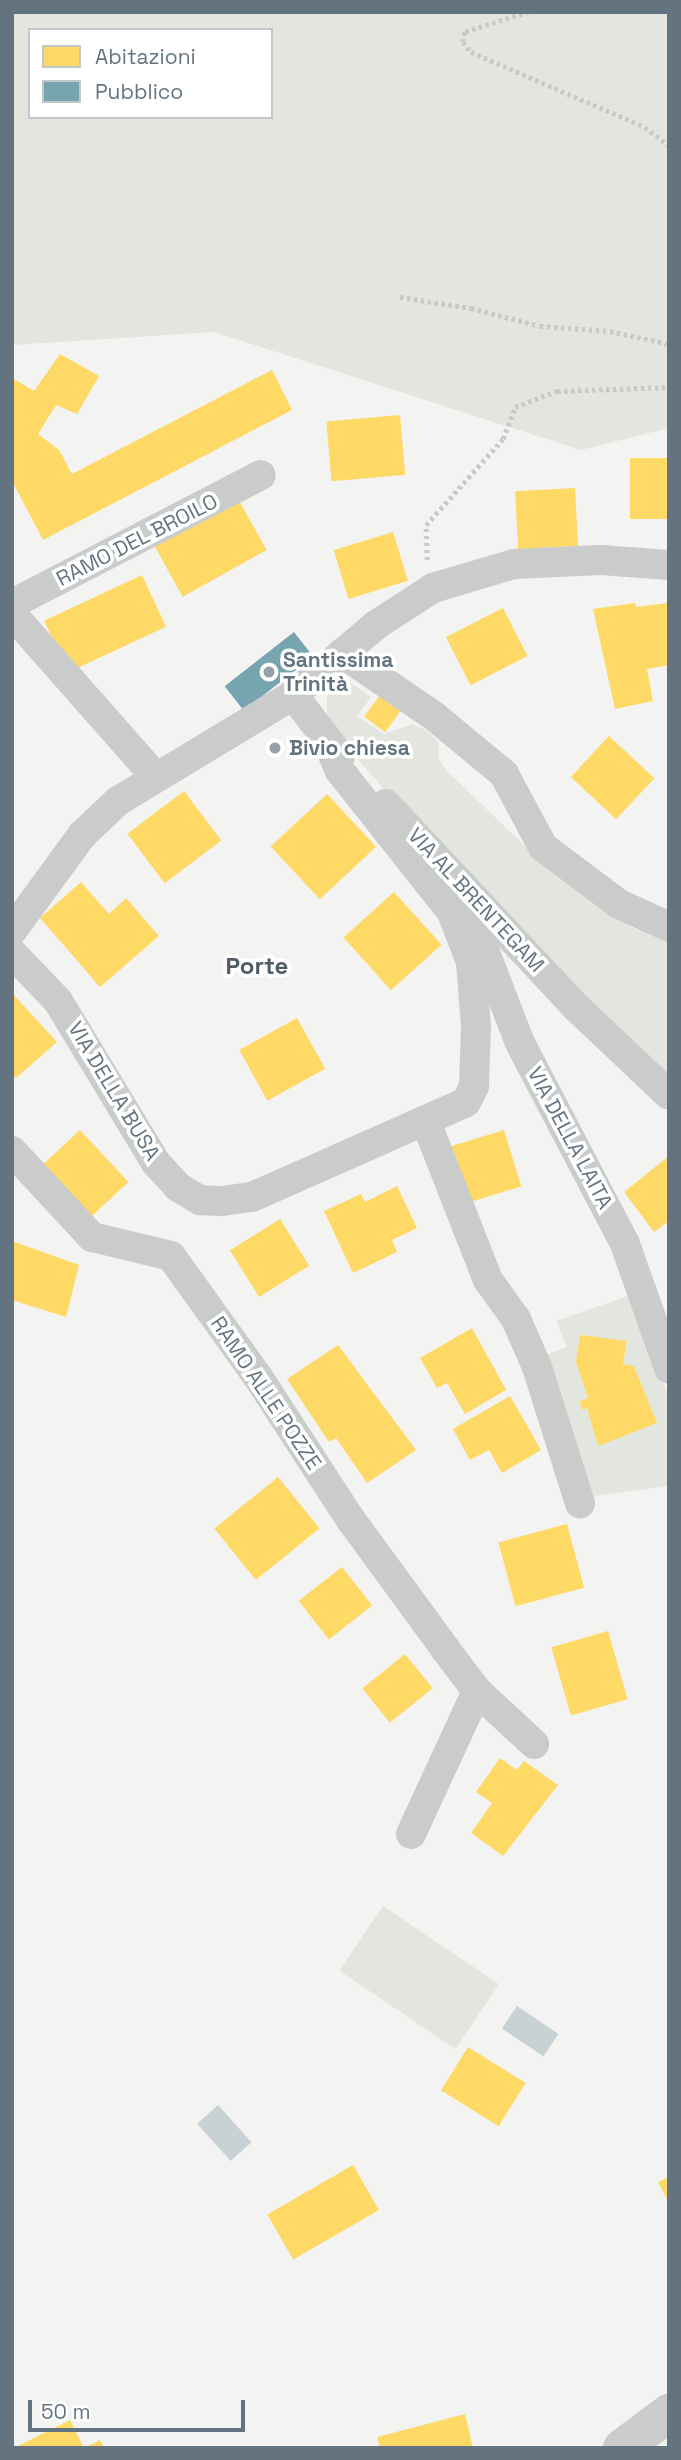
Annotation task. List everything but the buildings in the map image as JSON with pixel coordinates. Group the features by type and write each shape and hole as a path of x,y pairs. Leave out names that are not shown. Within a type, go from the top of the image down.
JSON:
{"street":[{"name":"RAMO DEL BROILO","path":"12,604 261,475"},
{"path":"12,931 82,835 155,776 292,695 342,653 433,588 514,564 601,560 669,565"},
{"path":"12,614 155,776"},
{"path":"342,653 434,716 504,774 543,847 619,904 669,927"},
{"name":"VIA AL BRENTEGAM","path":"292,695 328,743 575,1006 669,1095"},
{"path":"328,743 340,771 454,918"},
{"name":"VIA DELLA BUSA","path":"12,953 58,1000 156,1163 178,1187 200,1200 252,1197 466,1102 474,1086 471,962 454,918"},
{"name":"VIA DELLA LAITA","path":"454,918 486,955 520,1043 625,1244 669,1368"},
{"path":"426,1122 488,1280 516,1319 537,1367 580,1503"},
{"name":"RAMO ALLE POZZE","path":"12,1151 92,1237 171,1256 258,1377 351,1520 477,1691 534,1744"},
{"path":"411,1834 477,1691"},
{"path":"622,2448 669,2413"}],"path":[{"path":"529,12 466,32 463,42 471,52 645,127 669,146"},
{"path":"400,297 471,307 540,326 610,331 669,344"},
{"path":"433,588 424,543 426,525 503,439 515,408 557,391 669,387"}],"shaded area":[{"path":"12,12 669,12 669,428 581,450 214,332 12,345"},
{"path":"348,681 371,697 357,716 384,734 412,724 428,731 439,743 438,757 447,771 555,875 631,927 669,943 669,1079 430,842 336,734 327,713 327,697 331,687"},
{"path":"634,1294 669,1399 669,1486 587,1497 543,1356 567,1347 556,1321","holes":["580,1336 627,1341 623,1364 634,1366 657,1423 598,1445 587,1408 582,1410 579,1401 588,1398 576,1362"]},
{"path":"383,1906 499,1984 455,2049 339,1971"},
{"path":"517,2006 558,2034 543,2056 502,2028"},
{"path":"218,2105 251,2142 231,2161 197,2124"}],"place":[{"name":"Santissima Trinità","path":"269,672"},
{"name":"Bivio chiesa","path":"275,748"}],"district":[{"name":"Porte","path":"257,966"}]}
